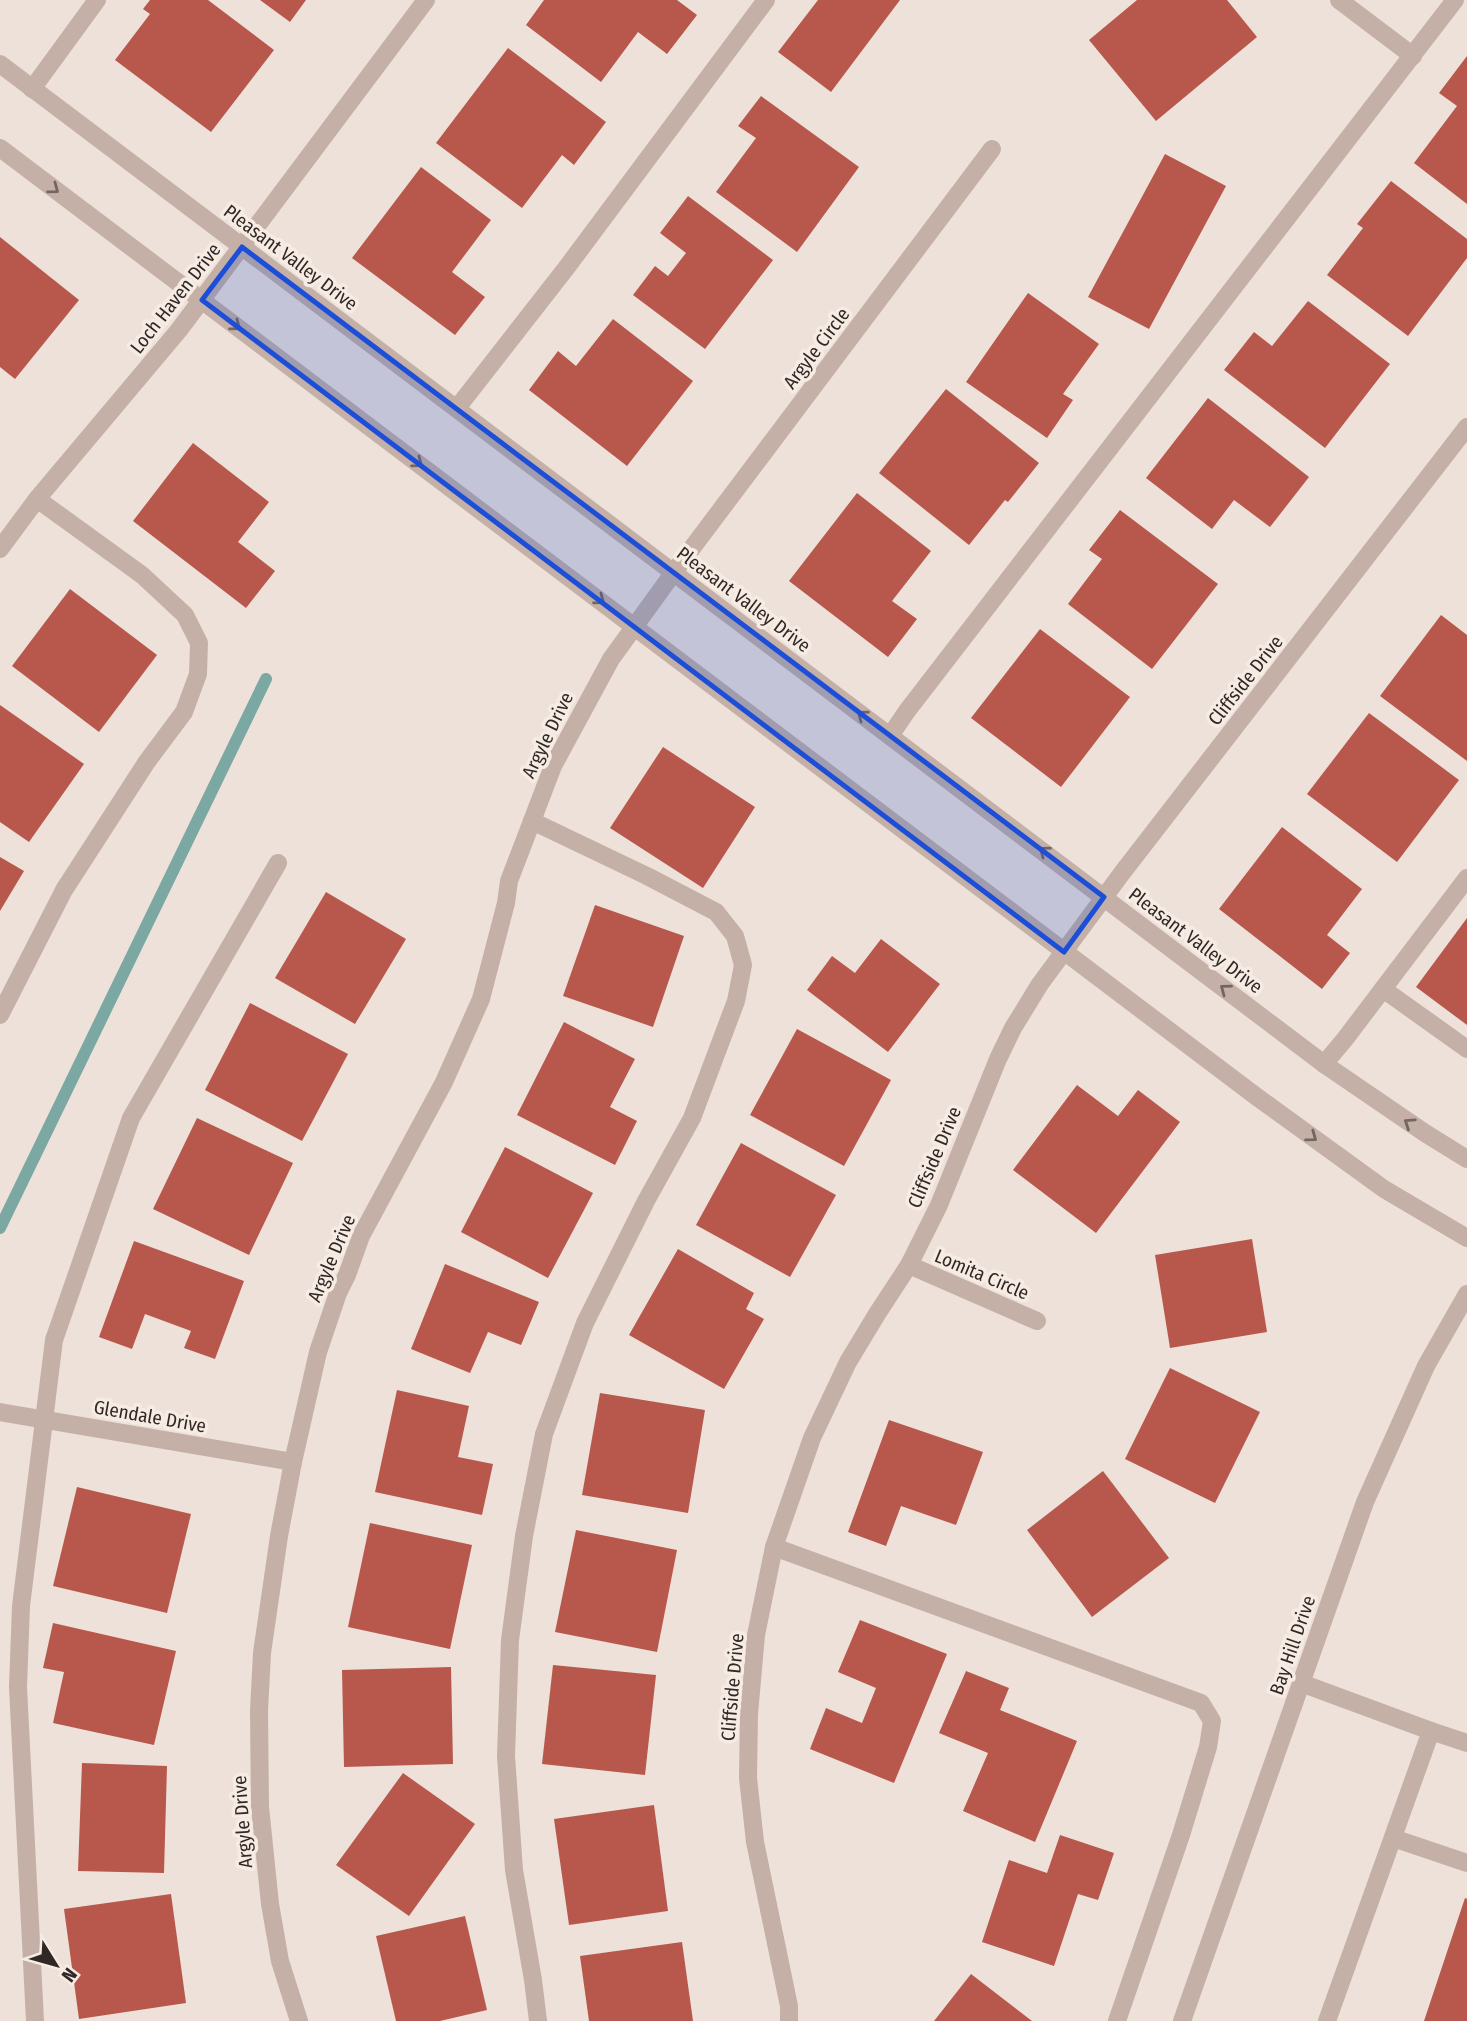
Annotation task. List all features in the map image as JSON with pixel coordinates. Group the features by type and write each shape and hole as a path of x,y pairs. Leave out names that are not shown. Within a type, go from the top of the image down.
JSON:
{"street":[{"path":"32,89 97,0"},
{"name":"Loch Haven Drive","path":"0,549 37,499 179,330 426,0"},
{"path":"457,408 567,267 766,0"},
{"path":"1339,0 1412,56"},
{"path":"890,736 1455,0"},
{"name":"Pleasant Valley Drive","path":"0,64 1324,1064 1424,1133 1467,1159"},
{"path":"0,148 1064,952 1384,1189 1467,1238"},
{"name":"Argyle Circle","path":"674,572 992,149"},
{"name":"Cliffside Drive","path":"789,2021 789,2006 755,1842 748,1778 748,1714 756,1635 774,1547 812,1438 848,1362 909,1265 939,1205 1013,1028 1040,984 1104,897 1467,427"},
{"path":"0,1015 64,890 146,763 184,712 198,674 199,643 185,615 142,575 37,499"},
{"name":"Argyle Drive","path":"299,2021 280,1961 270,1904 260,1807 259,1712 262,1653 279,1536 318,1352 360,1236 444,1082 481,999 506,903 509,881 553,766 611,659 674,572"},
{"path":"532,821 716,912 735,936 743,965 736,1001 692,1118 646,1201 585,1323 544,1434 529,1511 510,1640 506,1756 514,1870 538,2021"},
{"path":"35,2021 18,1687 20,1606 54,1340 131,1118 278,863"},
{"path":"1324,1064 1467,878"},
{"path":"1383,989 1467,1049"},
{"name":"Lomita Circle","path":"909,1265 1037,1321"},
{"name":"Bay Hill Drive","path":"1182,2021 1365,1502 1426,1366 1467,1294"},
{"name":"Glendale Drive","path":"0,1412 293,1462"},
{"path":"774,1547 1201,1703 1212,1721 1208,1747 1118,2021"},
{"path":"1301,1683 1467,1743"},
{"path":"1327,2021 1431,1731"},
{"path":"1392,1838 1467,1863"}],"highlighted area":[{"path":"242,247 1104,897 1064,952 202,300"}],"building":[{"path":"150,0 208,0 274,50 211,132 115,60 150,14 143,9"},
{"path":"260,0 306,0 290,22"},
{"path":"544,0 677,0 697,15 667,54 638,32 601,82 526,25"},
{"path":"818,0 900,0 831,92 778,52"},
{"path":"1137,0 1227,0 1257,37 1156,121 1089,40"},
{"path":"508,48 606,122 574,165 562,155 522,208 436,143"},
{"path":"1467,56 1467,204 1414,163 1457,106 1439,93"},
{"path":"761,96 859,167 797,252 716,192 756,138 738,126"},
{"path":"1165,154 1226,186 1149,329 1088,297"},
{"path":"421,167 491,220 452,272 485,297 455,335 352,258"},
{"path":"1391,181 1467,239 1467,258 1408,336 1327,275 1363,228 1357,224"},
{"path":"688,196 773,260 705,349 633,295 655,266 668,276 686,253 660,233"},
{"path":"0,237 79,300 15,379 0,367"},
{"path":"1028,293 1099,344 1063,394 1073,400 1047,438 966,382"},
{"path":"1308,301 1390,364 1325,448 1224,370 1254,332 1272,346"},
{"path":"613,319 693,381 627,466 529,390 558,351 576,366"},
{"path":"946,389 1039,463 969,545 879,473"},
{"path":"1208,398 1309,477 1270,527 1234,500 1212,529 1146,478"},
{"path":"193,443 269,502 238,542 275,571 246,608 133,521"},
{"path":"857,493 931,551 892,601 917,619 888,657 789,581"},
{"path":"1120,510 1218,584 1152,669 1068,604 1102,559 1089,550"},
{"path":"70,589 157,655 99,732 12,666"},
{"path":"1441,615 1467,635 1467,761 1380,696"},
{"path":"1040,629 1130,697 1061,787 971,718"},
{"path":"0,705 84,764 29,842 0,822"},
{"path":"1369,713 1459,780 1397,862 1307,794"},
{"path":"663,747 755,807 703,888 610,828"},
{"path":"1282,827 1362,889 1327,935 1350,953 1322,989 1219,909"},
{"path":"0,857 24,871 0,911"},
{"path":"326,892 406,939 355,1024 275,978"},
{"path":"595,905 684,936 653,1027 563,996"},
{"path":"1467,918 1467,1025 1416,987"},
{"path":"881,939 940,984 888,1052 807,990 832,956 855,973"},
{"path":"250,1003 348,1054 302,1141 205,1090"},
{"path":"564,1022 635,1059 610,1107 637,1121 615,1165 517,1115"},
{"path":"797,1029 891,1080 844,1166 750,1115"},
{"path":"1077,1085 1118,1116 1138,1090 1180,1122 1096,1233 1013,1170"},
{"path":"197,1118 293,1163 249,1255 153,1209"},
{"path":"741,1143 836,1195 790,1277 696,1225"},
{"path":"505,1147 593,1193 548,1278 461,1232"},
{"path":"1252,1239 1267,1332 1170,1348 1155,1255"},
{"path":"134,1241 244,1281 215,1359 184,1348 191,1331 145,1314 132,1349 99,1337"},
{"path":"678,1249 754,1293 746,1309 764,1319 724,1389 629,1335"},
{"path":"445,1264 539,1302 521,1345 488,1332 470,1373 411,1349"},
{"path":"1170,1368 1260,1412 1215,1503 1125,1459"},
{"path":"397,1390 469,1406 458,1457 493,1464 482,1515 375,1492"},
{"path":"600,1393 705,1410 688,1513 582,1495"},
{"path":"889,1420 983,1452 956,1525 901,1506 886,1546 848,1532"},
{"path":"1103,1471 1169,1558 1092,1617 1027,1530"},
{"path":"77,1487 191,1514 167,1613 53,1586"},
{"path":"370,1523 472,1545 450,1649 348,1627"},
{"path":"576,1530 677,1550 657,1652 555,1632"},
{"path":"860,1620 947,1654 894,1783 810,1749 826,1708 862,1723 876,1688 838,1672"},
{"path":"53,1623 176,1651 154,1745 53,1723 64,1672 43,1668"},
{"path":"553,1665 656,1675 645,1775 542,1764"},
{"path":"451,1667 453,1764 344,1767 342,1670"},
{"path":"966,1671 1009,1688 1000,1710 1077,1741 1035,1842 963,1811 988,1753 939,1733"},
{"path":"82,1763 167,1766 164,1873 78,1871"},
{"path":"403,1773 475,1824 409,1916 336,1865"},
{"path":"654,1805 668,1911 569,1925 554,1819"},
{"path":"1060,1835 1114,1853 1098,1900 1078,1894 1054,1966 982,1942 1009,1860 1047,1873"},
{"path":"171,1894 186,2003 79,2019 64,1909"},
{"path":"1465,1898 1467,2021 1424,2021"},
{"path":"465,1916 487,2010 440,2021 396,2021 376,1936"},
{"path":"682,1942 693,2021 589,2021 580,1956"},
{"path":"971,1974 1032,2021 934,2021"}],"waterway":[{"path":"0,1228 266,679"}]}
